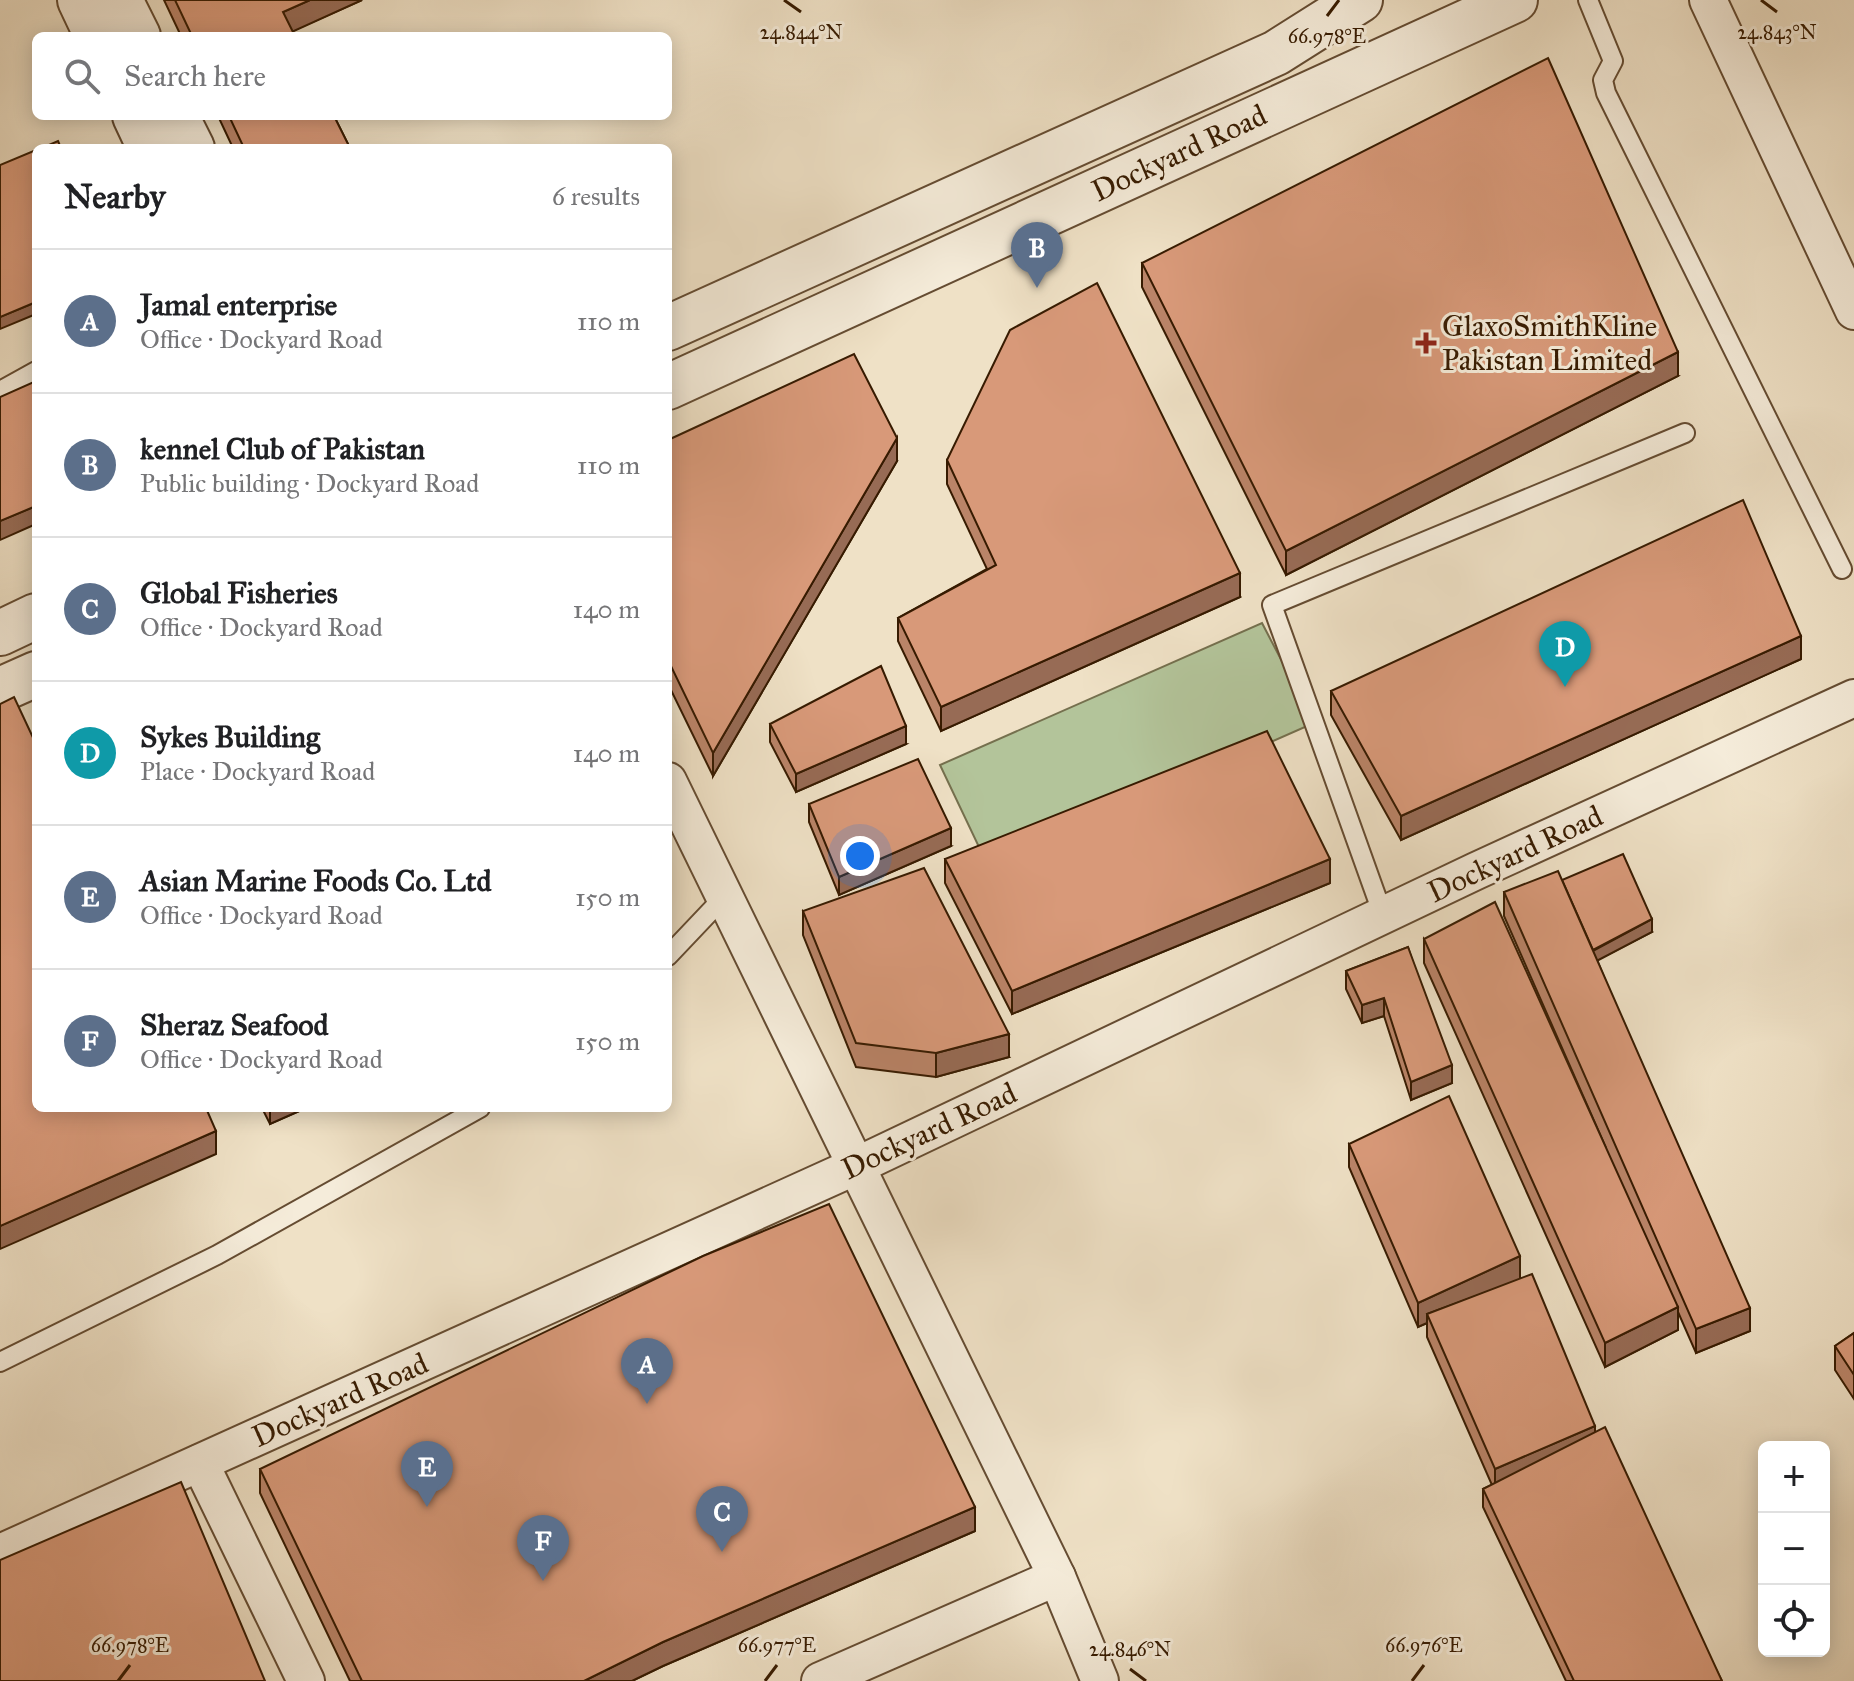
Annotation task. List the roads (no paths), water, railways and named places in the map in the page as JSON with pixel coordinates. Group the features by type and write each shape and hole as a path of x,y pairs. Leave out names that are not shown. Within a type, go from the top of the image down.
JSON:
{"street":[{"path":"80,0 95,32"},
{"path":"120,0 136,32"},
{"name":"Dockyard Road","path":"672,326 1276,53 1360,0"},
{"name":"Dockyard Road","path":"672,385 1515,0"},
{"path":"1708,0 1854,311"},
{"path":"137,120 148,144"},
{"path":"178,120 190,144"},
{"path":"0,633 32,618"},
{"path":"0,690 32,676"},
{"name":"Dockyard Road","path":"0,1553 854,1167 1383,915 1854,698"},
{"path":"672,790 1057,1577 1100,1681"},
{"path":"200,1463 306,1681"},
{"path":"820,1681 1057,1577"}],"lane":[{"path":"1588,0 1613,61 1603,80 1606,93 1842,569"},
{"path":"0,391 32,373"},
{"path":"1383,915 1272,605 1685,433"},
{"path":"672,952 723,898"},
{"path":"0,1362 217,1255 473,1112"}],"place":[{"name":"kennel Club of Pakistan","path":"1037,288"},
{"name":"GlaxoSmithKline Pakistan Limited","path":"1426,343"},
{"name":"Sykes Building","path":"1565,687"},
{"name":"Jamal enterprise","path":"647,1404"},
{"name":"Asian Marine Foods Co. Ltd","path":"427,1507"},
{"name":"Global Fisheries","path":"722,1552"},
{"name":"Sheraz Seafood","path":"543,1581"}]}
